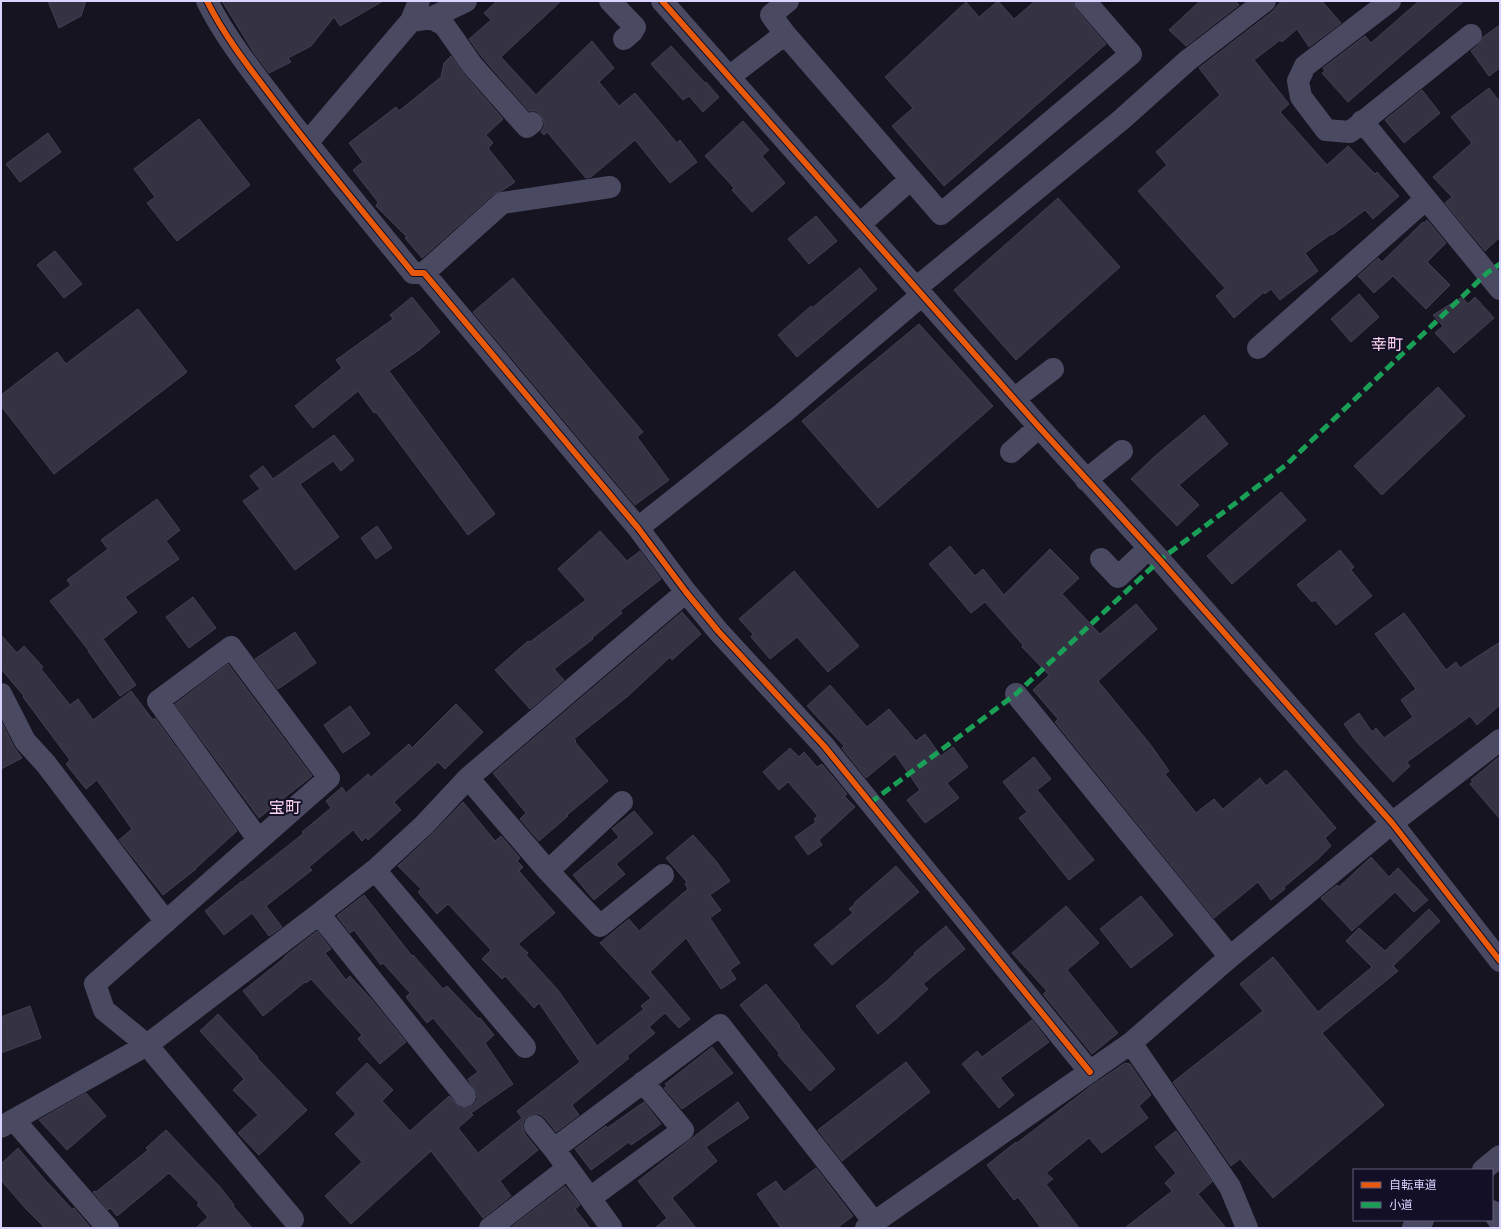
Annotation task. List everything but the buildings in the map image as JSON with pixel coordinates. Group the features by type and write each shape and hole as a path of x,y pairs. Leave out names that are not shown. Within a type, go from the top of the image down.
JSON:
{"street":[{"path":"207,1 216,20 268,92 307,143 413,273 424,273 502,203 610,187"},
{"path":"307,143 421,13 466,1"},
{"path":"610,1 635,27 624,39"},
{"path":"662,1 1086,480 1149,548 1392,822 1500,960"},
{"path":"788,1 771,15 785,34 941,214 1131,54 1085,1"},
{"path":"638,528 784,413 919,291 1187,61 1265,1"},
{"path":"1390,1 1305,66 1298,81 1301,97 1326,130 1350,132 1471,35"},
{"path":"421,13 444,25 472,64 517,118 527,127 532,123"},
{"path":"730,77 785,34"},
{"path":"1362,121 1500,289"},
{"path":"860,224 911,179"},
{"path":"1258,348 1426,199"},
{"path":"424,273 638,528 686,592 718,631 824,746 1090,1072"},
{"path":"1014,399 1053,369"},
{"path":"1011,452 1039,427"},
{"path":"1086,480 1122,451"},
{"path":"1101,559 1118,577 1149,548"},
{"path":"108,1228 7,1124 147,1045 320,914 375,870 424,825 468,778 686,592"},
{"path":"258,839 158,701 231,647 329,778 95,984 104,1010 147,1045 293,1219"},
{"path":"1,694 25,741 46,764 166,922"},
{"path":"1016,694 1230,957"},
{"path":"554,1149 720,1025 870,1225 1131,1043 1230,957 1392,822 1500,740"},
{"path":"468,778 548,871 600,926 663,875"},
{"path":"548,871 622,802"},
{"path":"375,870 525,1047"},
{"path":"320,914 465,1096"},
{"path":"1131,1043 1230,1187 1247,1228"},
{"path":"590,1198 683,1130 644,1082"},
{"path":"534,1126 554,1149 611,1227"},
{"path":"1484,1169 1500,1156"},
{"path":"490,1228 568,1168"},
{"path":"1493,1212 1500,1222"},
{"path":"1413,1228 1422,1221"}],"marked path":[{"path":"870,803 1016,694 1160,560 1286,465 1487,273 1500,264"}],"cycle path":[{"path":"207,1 222,29 261,83 296,129 413,273 424,273 638,528 686,592 718,631 824,746 1090,1072"},
{"path":"662,1 1392,823 1500,961"}],"district":[{"name":"幸町","path":"1387,344"},
{"name":"宝町","path":"285,807"}]}
